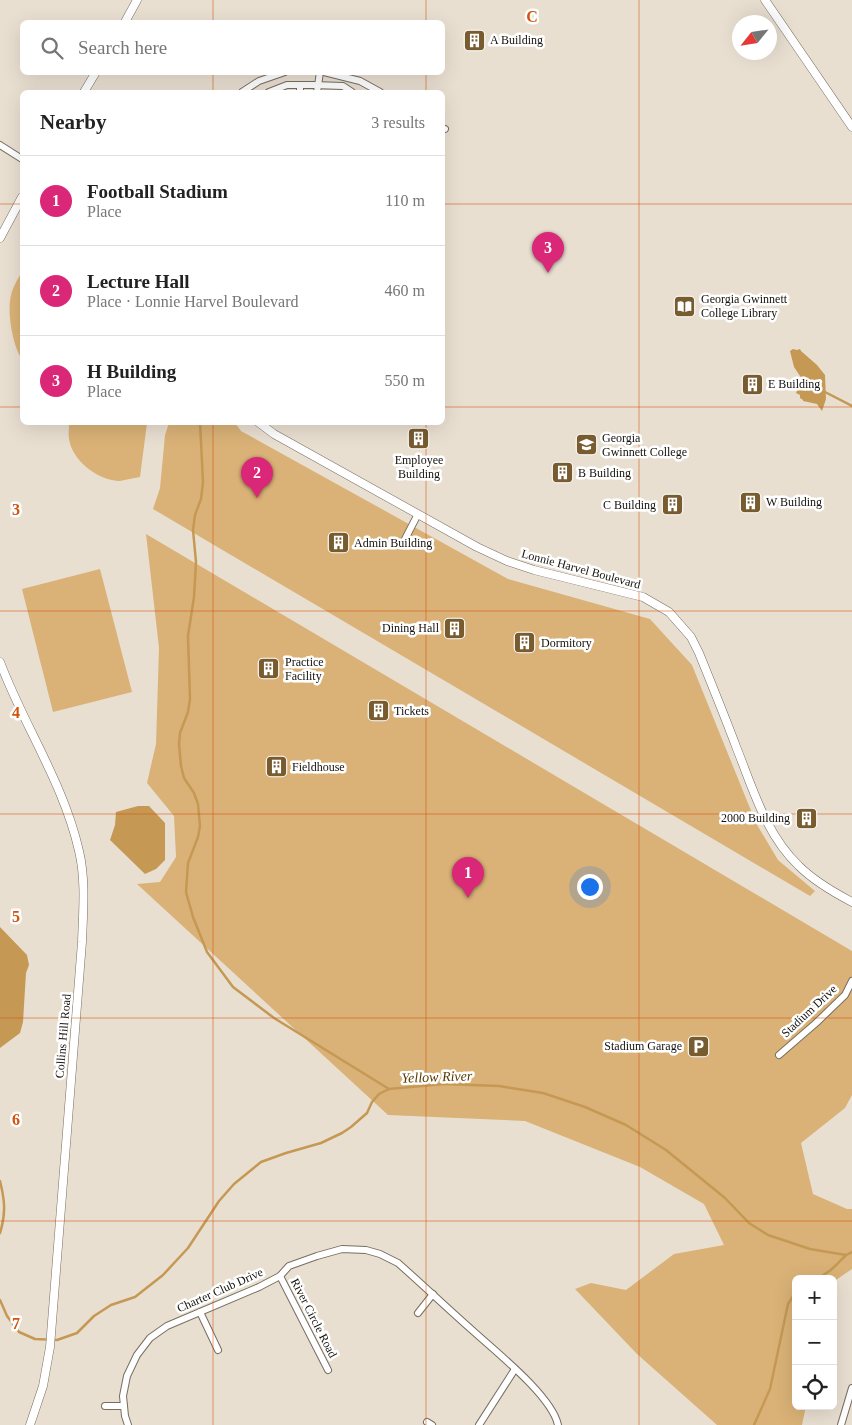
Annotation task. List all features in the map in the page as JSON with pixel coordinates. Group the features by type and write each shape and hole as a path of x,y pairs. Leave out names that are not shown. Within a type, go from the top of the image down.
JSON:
{"street":[{"path":"125,20 137,0"},
{"path":"765,0 852,127"},
{"path":"85,90 94,75"},
{"path":"245,90 259,81 276,75"},
{"path":"317,90 320,75"},
{"path":"335,75 360,82 376,90"},
{"path":"274,90 287,85 318,85 344,86 349,90"},
{"path":"300,85 300,90"},
{"path":"0,145 20,158"},
{"path":"0,238 20,201"},
{"name":"Lonnie Harvel Boulevard","path":"262,425 280,437 476,548 506,561 643,597 669,612 691,637 699,653 754,793 772,832 798,866 819,883 852,902"},
{"path":"402,543 418,514"},
{"name":"Collins Hill Road","path":"0,662 11,691 53,778 70,820 80,852 83,884 82,942 50,1347 43,1386 30,1425"},
{"name":"Stadium Drive","path":"779,1054 816,1024 845,995 852,981"},
{"name":"Charter Club Drive","path":"128,1425 123,1396 127,1376 137,1355 150,1338 167,1326 259,1287 280,1276 289,1266 342,1249 366,1250 398,1262 542,1396 557,1419 558,1425"},
{"name":"River Circle Road","path":"280,1276 328,1370"},
{"path":"418,1313 433,1294"},
{"path":"200,1312 218,1350"},
{"path":"479,1425 515,1369"},
{"path":"841,1425 852,1388"},
{"path":"105,1406 124,1406"}],"shaded area":[{"path":"20,275 20,356 14,339 10,307 16,282"},
{"path":"800,349 825,375 826,399 822,411 817,404 803,401 800,395 796,393 802,379 794,367 790,351"},
{"path":"69,425 147,425 140,477 120,481 95,474 75,455 69,437"},
{"path":"168,425 236,425 241,431 508,579 650,619 692,665 756,823 778,860 815,891 810,896 153,509 160,488 165,435"},
{"path":"146,534 852,951 852,1095 845,1108 801,1143 813,1194 847,1209 852,1209 852,1269 837,1279 837,1275 792,1275 792,1410 805,1410 802,1425 717,1425 637,1354 575,1289 591,1283 626,1290 674,1254 724,1245 704,1204 640,1167 525,1121 388,1115 137,884 160,882 176,857 174,816 147,783 156,744 159,648"},
{"path":"100,569 132,692 53,712 22,589"},
{"path":"138,806 149,806 165,823 165,860 156,869 145,874 110,840 115,825 116,812"},
{"path":"0,927 27,955 29,965 26,973 23,1022 20,1033 0,1048"}],"waterway":[{"path":"825,392 852,406"},
{"path":"200,425 203,482 201,499 195,515 193,530 196,562 194,597 188,636 190,699 188,712 180,733 179,744 184,778 194,793 198,804 200,826 188,863 186,892 193,917 207,952 233,987 274,1018 389,1089"},
{"name":"Yellow River","path":"0,1300 7,1316 19,1332 35,1339 57,1340 77,1333 94,1316 111,1305 135,1297 163,1275 188,1248 219,1201 234,1184 261,1162 321,1143 342,1133 367,1113 372,1102 379,1094 389,1089 444,1084 499,1086 543,1093 585,1107 626,1125 666,1150 725,1198 749,1223 768,1235 810,1249 846,1255 852,1252"},
{"name":"Yellow River","path":"0,1181 4,1207 0,1233"},
{"path":"823,1275 846,1255"},
{"path":"754,1425 770,1389 788,1304 792,1298"}],"place":[{"name":"A Building","path":"474,40"},
{"name":"H Building","path":"548,273"},
{"name":"Georgia Gwinnett College Library","path":"685,306"},
{"name":"E Building","path":"752,384"},
{"name":"Employee Building","path":"419,439"},
{"name":"Georgia Gwinnett College","path":"586,445"},
{"name":"B Building","path":"562,473"},
{"name":"Lecture Hall","path":"257,498"},
{"name":"W Building","path":"750,502"},
{"name":"C Building","path":"672,505"},
{"name":"Admin Building","path":"338,543"},
{"name":"Dining Hall","path":"455,628"},
{"name":"Dormitory","path":"525,643"},
{"name":"Practice Facility","path":"269,669"},
{"name":"Tickets","path":"378,711"},
{"name":"Fieldhouse","path":"276,767"},
{"name":"2000 Building","path":"806,818"},
{"name":"Football Stadium","path":"468,898"},
{"name":"Stadium Garage","path":"698,1046"}]}
